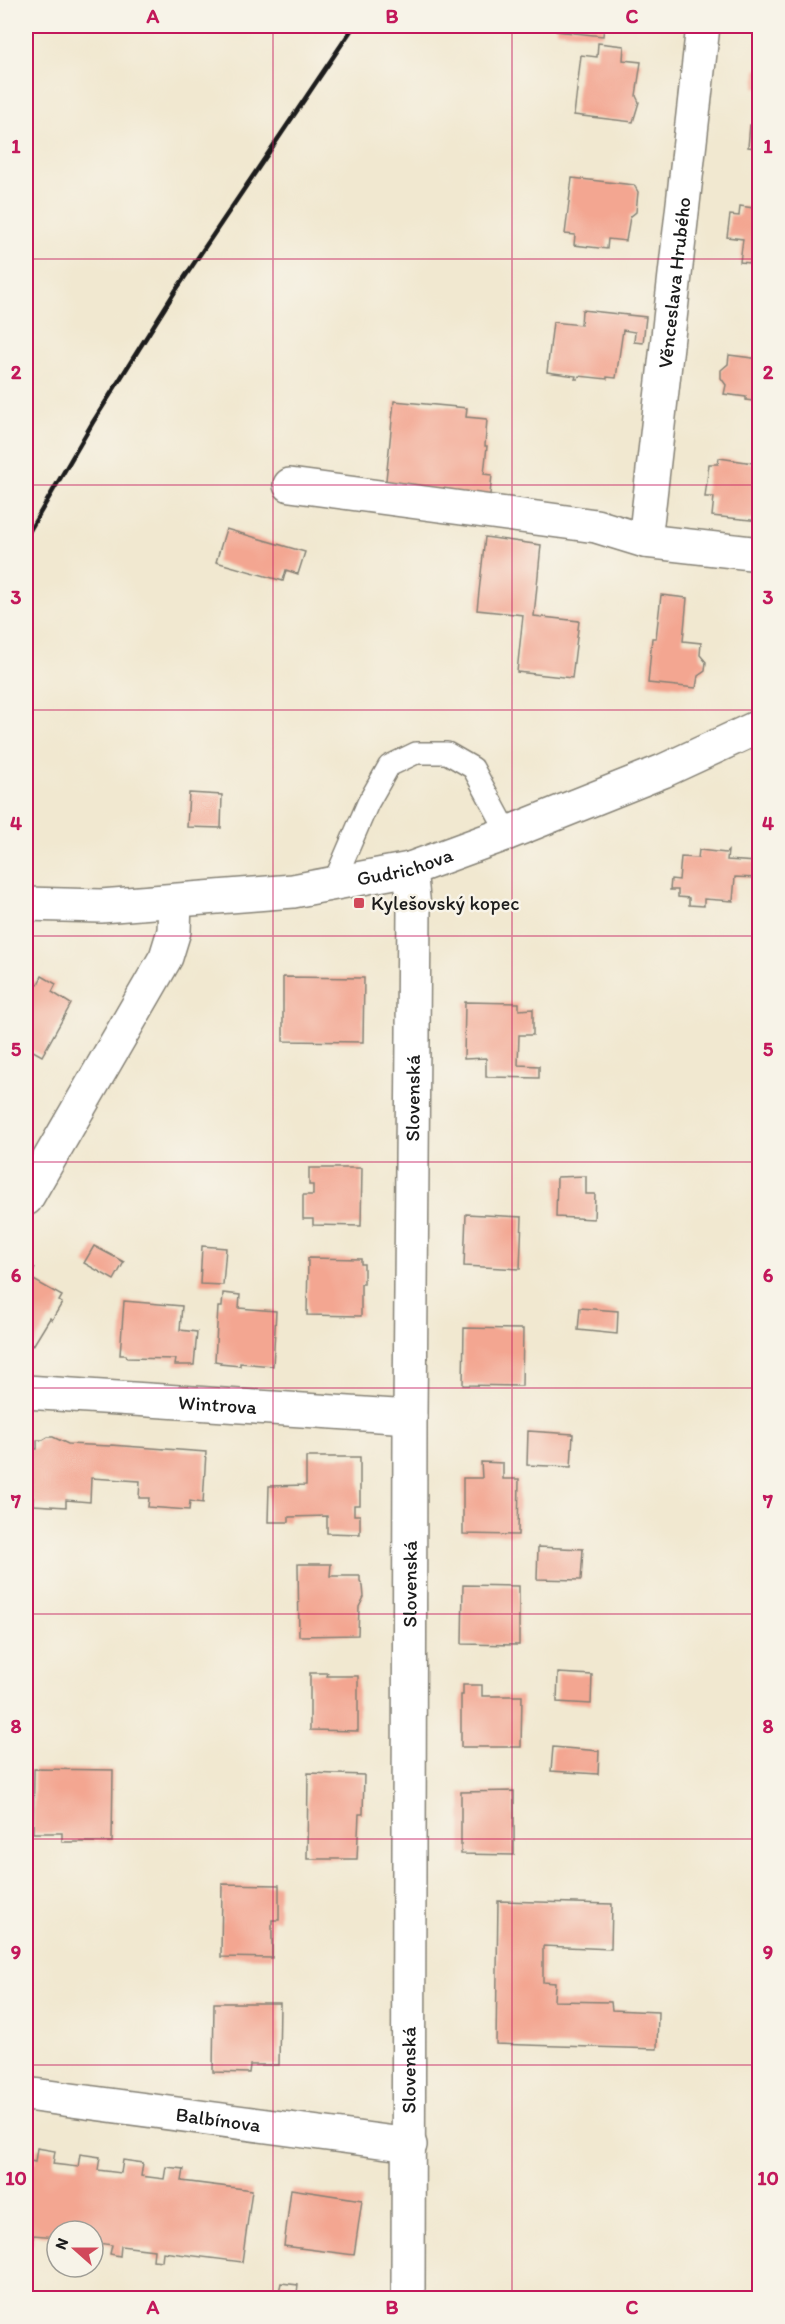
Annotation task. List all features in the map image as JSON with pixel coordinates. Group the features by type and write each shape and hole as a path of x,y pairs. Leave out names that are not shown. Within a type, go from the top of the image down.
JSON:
{"street":[{"name":"Věnceslava Hrubého","path":"645,541 703,26"},
{"path":"290,485 596,526 645,541 759,554"},
{"name":"Gudrichova","path":"26,904 101,906 293,891 410,868 508,833 663,771 759,726"},
{"name":"Slovenská","path":"408,2298 410,1417 414,908 410,868"},
{"path":"26,1199 166,957 174,931 175,901"},
{"name":"Wintrova","path":"26,1392 410,1417"},
{"name":"Balbínova","path":"26,2094 410,2145"}],"lane":[{"path":"333,884 368,803 389,766 416,753 447,753 473,768 508,833"}],"building":[{"path":"556,26 604,26 603,36 556,31"},
{"path":"598,43 624,46 623,60 641,62 636,96 639,102 633,122 574,115 581,55 597,57"},
{"path":"756,69 760,70 760,88 755,88"},
{"path":"750,125 760,126 760,169 755,168 757,148 748,147"},
{"path":"572,178 634,185 638,192 636,212 630,217 626,241 608,239 607,249 574,245 575,235 565,234"},
{"path":"740,206 760,209 760,264 740,262 743,239 727,237 730,215 739,216"},
{"path":"582,310 646,317 643,343 634,342 635,332 623,330 616,378 579,376 575,379 576,376 547,372 553,322 581,325"},
{"path":"729,355 760,359 760,402 746,400 746,397 724,394 726,385 721,378 721,370 728,364"},
{"path":"394,401 467,408 466,417 487,419 484,474 492,475 489,503 385,490"},
{"path":"719,458 760,464 760,521 712,516 714,497 705,497 709,464 718,464"},
{"path":"226,529 305,552 298,574 286,570 283,581 216,562"},
{"path":"485,537 541,545 534,616 579,621 572,678 517,672 523,615 477,610"},
{"path":"661,595 687,598 683,641 701,643 700,655 706,662 705,671 698,676 696,688 648,683 652,638 656,638"},
{"path":"189,793 222,795 221,828 187,827"},
{"path":"699,850 726,853 728,851 727,860 757,862 757,878 735,877 733,901 704,899 704,906 689,905 689,898 678,897 678,890 670,890 671,879 679,880 681,857 698,858"},
{"path":"42,976 56,984 52,992 71,1004 42,1056 26,1047 26,977 38,984"},
{"path":"283,977 364,978 363,1042 283,1041"},
{"path":"465,1002 519,1003 519,1010 533,1009 533,1035 519,1035 518,1065 539,1066 539,1078 486,1077 486,1058 464,1059"},
{"path":"309,1168 362,1168 361,1226 313,1225 313,1219 303,1219 303,1195 313,1195 313,1185 309,1185"},
{"path":"586,1176 586,1194 595,1194 594,1219 556,1217 557,1177"},
{"path":"466,1214 522,1217 520,1269 464,1266"},
{"path":"94,1246 124,1262 114,1280 84,1263"},
{"path":"202,1246 226,1248 223,1285 200,1284"},
{"path":"308,1258 361,1259 361,1264 364,1264 364,1284 361,1284 361,1316 307,1315"},
{"path":"26,1262 35,1268 30,1278 62,1296 59,1301 62,1303 33,1346 26,1342"},
{"path":"223,1293 240,1295 239,1308 276,1311 273,1366 240,1363 240,1366 220,1364 221,1362 215,1361 218,1307 222,1307"},
{"path":"124,1301 182,1306 180,1330 197,1332 194,1365 175,1365 176,1359 127,1358 126,1355 120,1355"},
{"path":"580,1308 618,1311 617,1334 578,1330"},
{"path":"464,1328 523,1329 522,1386 463,1385"},
{"path":"528,1431 573,1434 571,1467 527,1465"},
{"path":"48,1437 68,1444 206,1452 203,1503 190,1501 189,1510 148,1507 149,1498 139,1498 140,1481 91,1478 90,1502 66,1500 66,1507 33,1505 33,1498 26,1497 29,1449 37,1449 37,1440"},
{"path":"306,1457 360,1457 360,1505 354,1505 354,1515 360,1515 360,1534 327,1533 327,1516 289,1517 289,1522 268,1522 269,1486 306,1485"},
{"path":"481,1462 503,1463 503,1479 519,1479 518,1535 463,1534 463,1478 482,1478"},
{"path":"538,1547 583,1549 581,1580 537,1579"},
{"path":"298,1564 331,1564 330,1576 360,1576 364,1597 359,1607 358,1635 299,1636"},
{"path":"463,1585 519,1586 519,1645 462,1644"},
{"path":"310,1673 328,1673 327,1676 358,1676 358,1731 310,1730"},
{"path":"558,1673 592,1675 591,1704 557,1702"},
{"path":"463,1685 482,1685 482,1696 522,1696 521,1747 461,1747"},
{"path":"553,1747 599,1751 598,1774 551,1771"},
{"path":"34,1769 113,1770 112,1842 62,1842 62,1833 33,1833"},
{"path":"308,1773 364,1775 363,1814 359,1814 357,1859 307,1859"},
{"path":"514,1791 514,1855 461,1854 461,1792"},
{"path":"222,1884 279,1885 279,1920 272,1920 272,1958 221,1957"},
{"path":"498,1901 612,1904 611,1949 543,1946 543,1982 555,1983 554,2001 611,2002 612,2010 658,2012 657,2049 496,2044"},
{"path":"214,2003 280,2003 279,2065 250,2065 249,2073 213,2072"},
{"path":"37,2148 55,2151 53,2164 78,2167 80,2154 100,2157 98,2170 121,2173 123,2160 143,2163 141,2176 164,2179 166,2167 184,2169 182,2181 252,2190 242,2262 163,2252 162,2261 153,2260 154,2250 121,2246 120,2256 110,2254 112,2245 105,2244 105,2219 45,2219 45,2236 33,2235 33,2244 26,2243 26,2160 35,2162"},
{"path":"291,2189 362,2200 354,2255 284,2246"},
{"path":"281,2283 298,2285 297,2294 329,2298 275,2298"}],"railway":[{"path":"26,537 93,422 176,290 354,26"}],"place":[{"name":"Kylešovský kopec","path":"359,903"}]}
